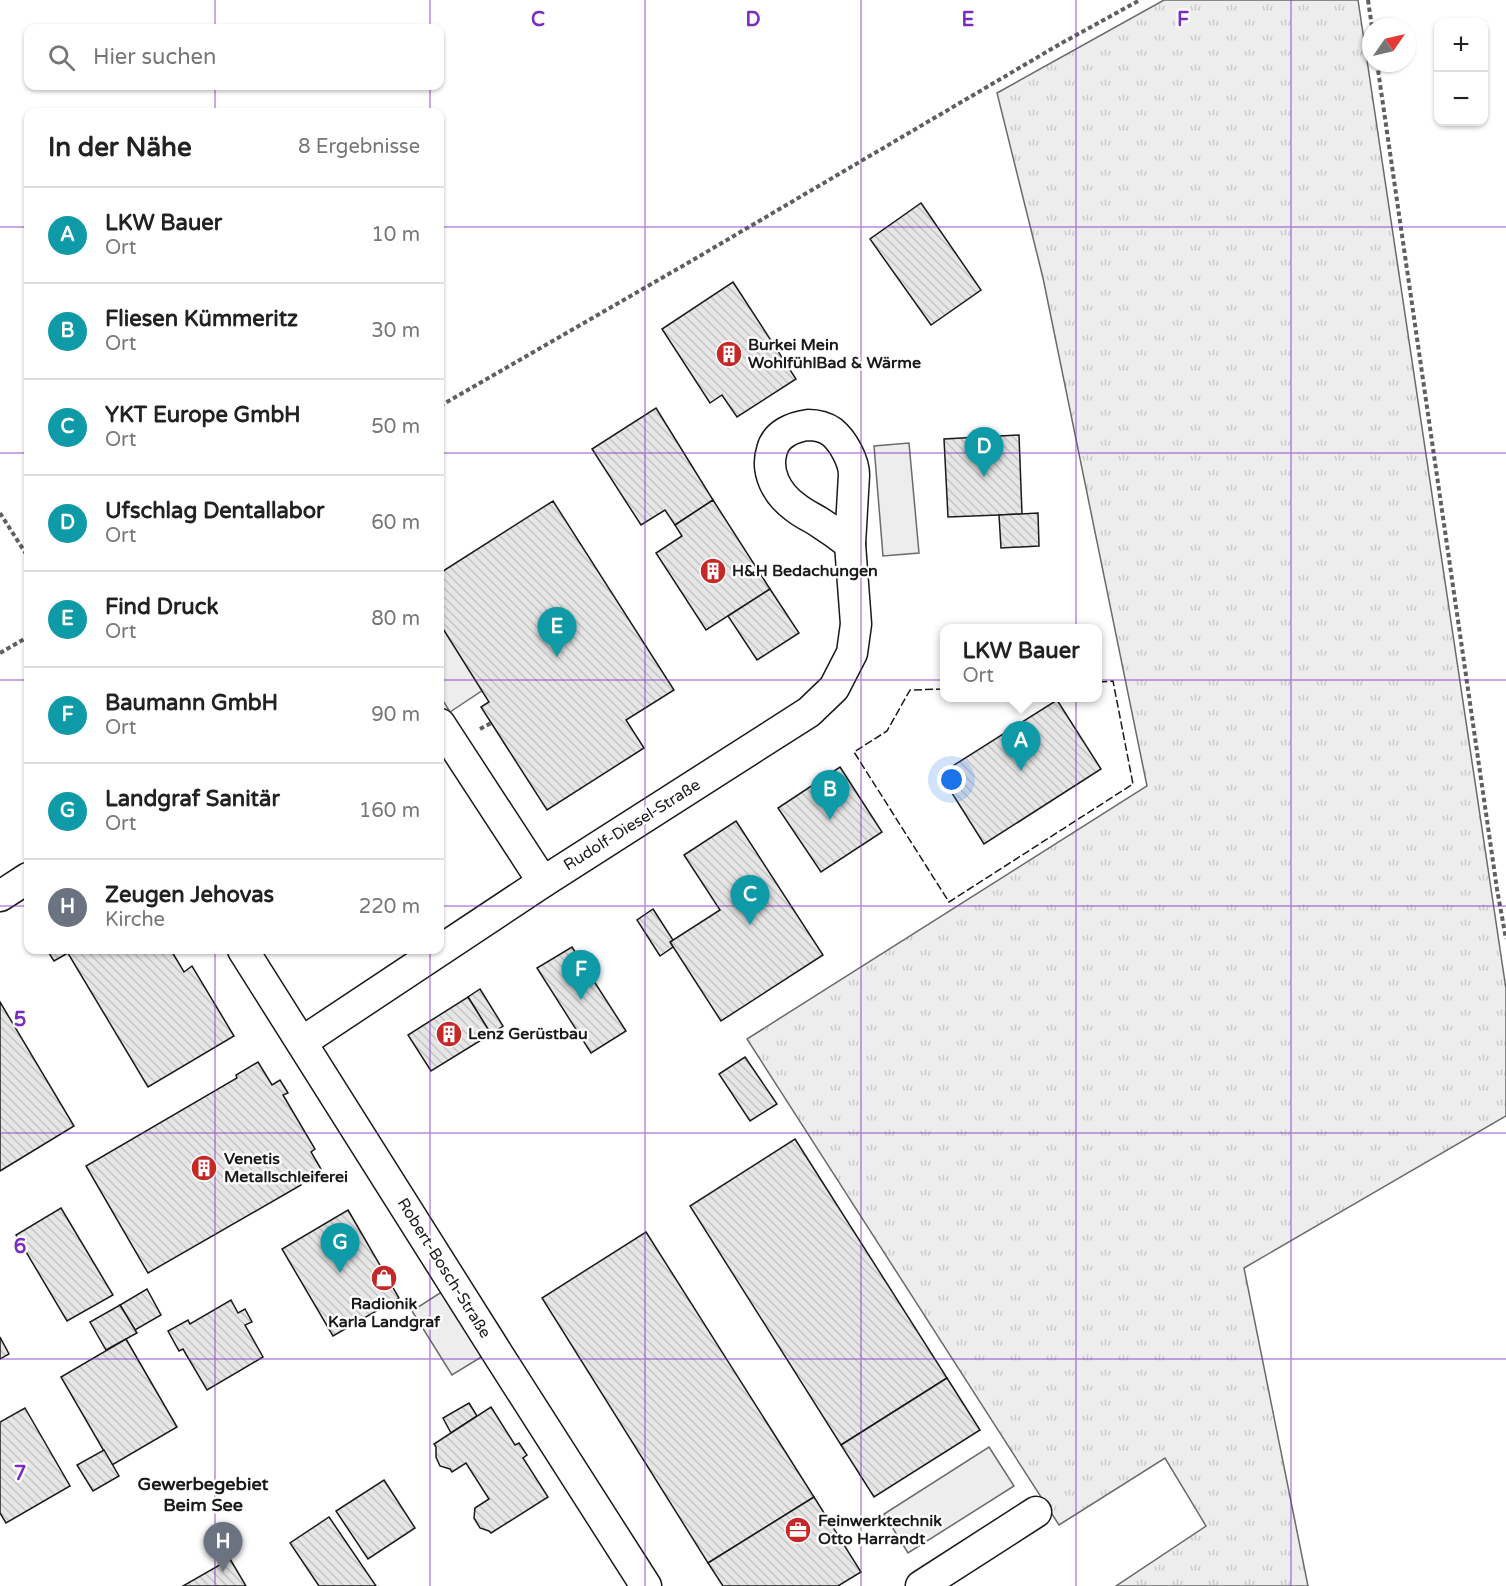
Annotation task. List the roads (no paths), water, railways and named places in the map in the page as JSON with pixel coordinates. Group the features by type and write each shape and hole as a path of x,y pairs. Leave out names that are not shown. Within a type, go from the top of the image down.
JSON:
{"street":[{"name":"Rudolf-Diesel-Straße","path":"444,948 809,712 834,688 852,653 856,624 850,544"},
{"path":"444,730 543,882"},
{"path":"0,896 24,881"},
{"name":"Robert-Bosch-Straße","path":"246,954 646,1586"},
{"name":"Rudolf-Diesel-Straße","path":"302,1042 435,954"},
{"path":"921,1586 1036,1512"}],"place":[{"name":"Burkei Mein WohlfühlBad & Wärme","path":"729,354"},
{"name":"Ufschlag Dentallabor","path":"984,477"},
{"name":"H&H Bedachungen","path":"713,571"},
{"name":"Find Druck","path":"557,657"},
{"name":"LKW Bauer","path":"1021,771"},
{"name":"Fliesen Kümmeritz","path":"830,820"},
{"name":"YKT Europe GmbH","path":"750,925"},
{"name":"Baumann GmbH","path":"581,1000"},
{"name":"Lenz Gerüstbau","path":"449,1034"},
{"name":"Venetis Metallschleiferei","path":"204,1168"},
{"name":"Landgraf Sanitär","path":"340,1273"},
{"name":"Radionik Karla Landgraf","path":"384,1278"},
{"name":"Feinwerktechnik Otto Harrandt","path":"798,1530"},
{"name":"Zeugen Jehovas","path":"223,1572"}],"district":[{"name":"Gewerbegebiet Beim See","path":"203,1494"}]}
